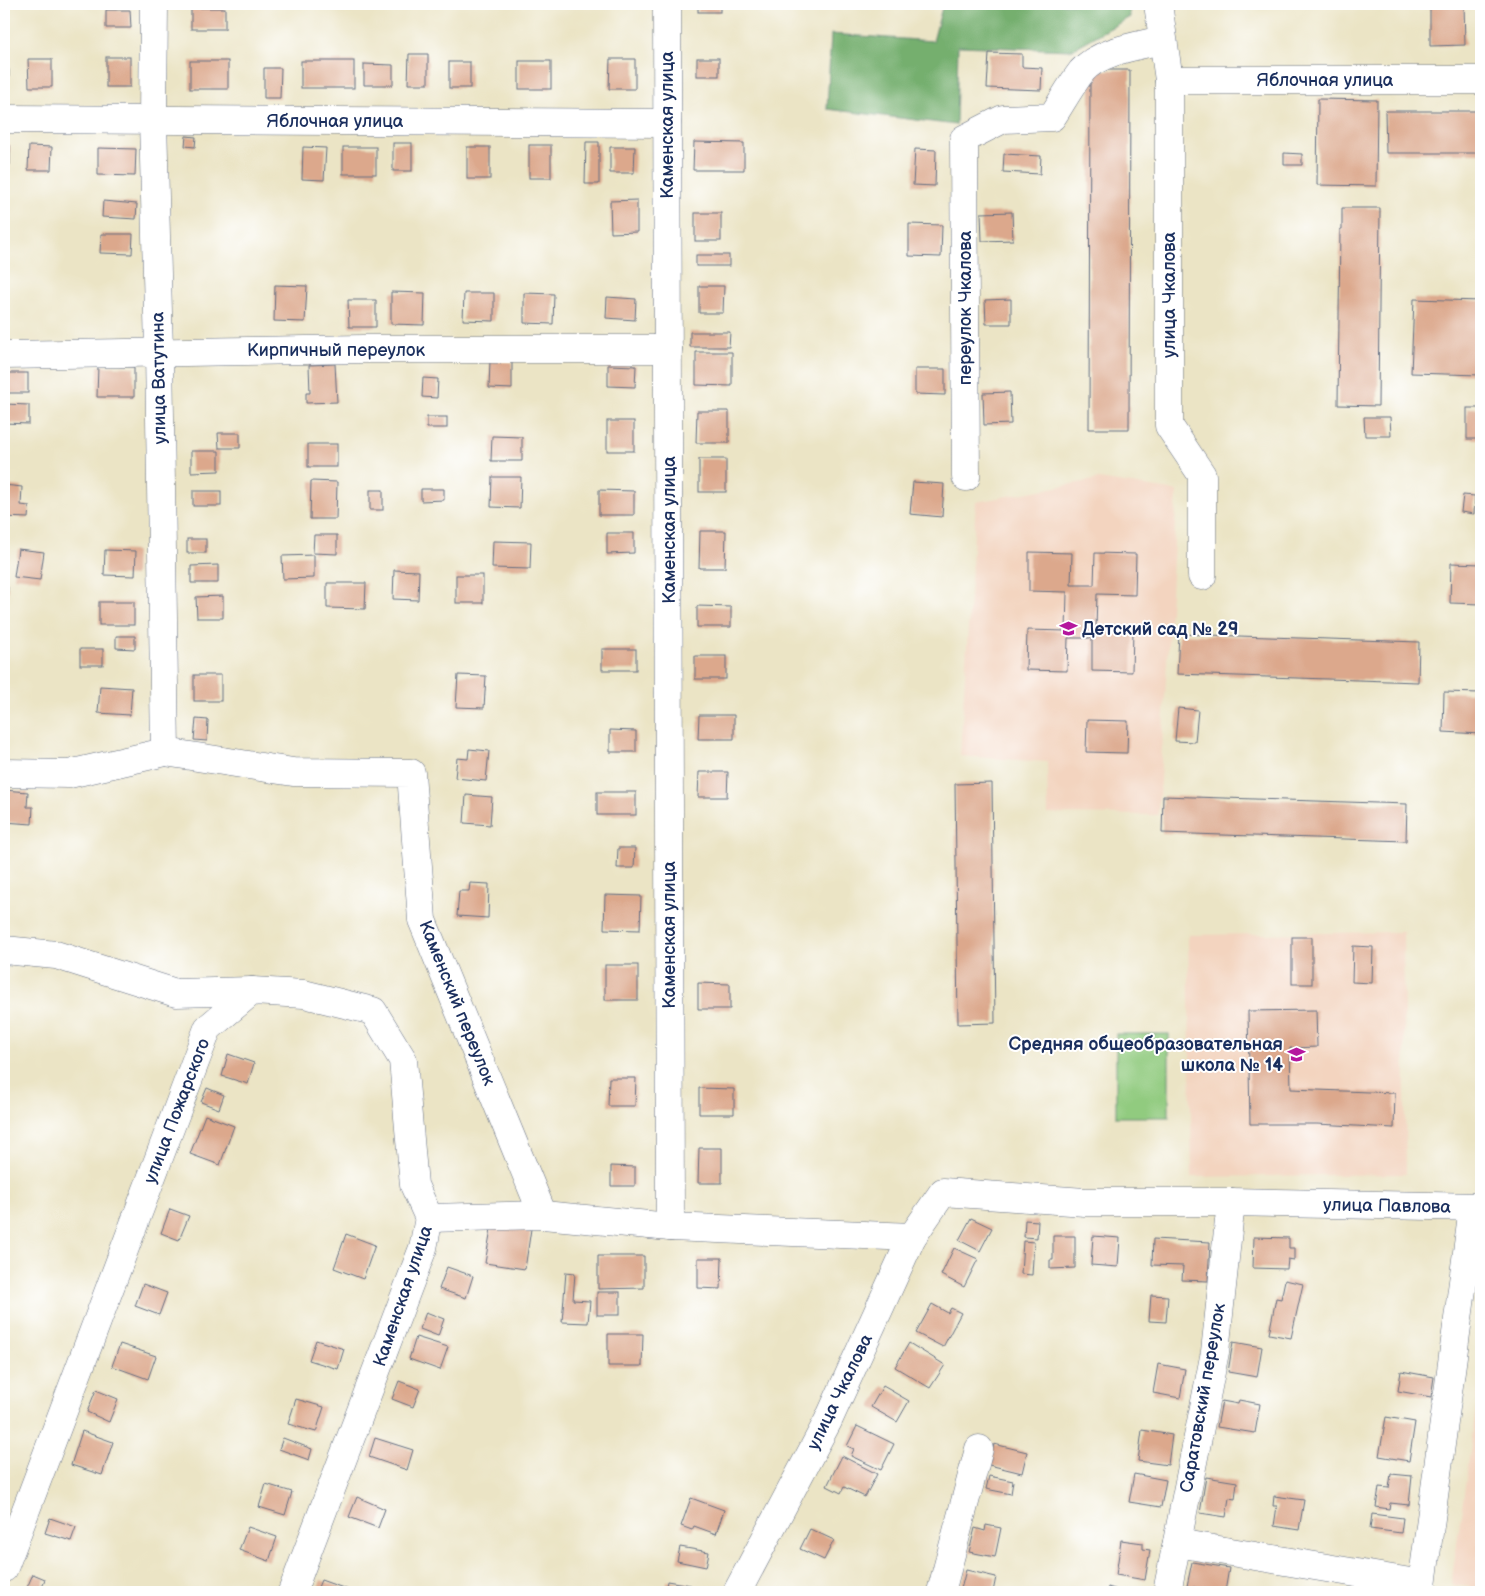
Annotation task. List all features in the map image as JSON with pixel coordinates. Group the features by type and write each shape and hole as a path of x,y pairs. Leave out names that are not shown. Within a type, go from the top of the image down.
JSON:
{"street":[{"name":"улица Ватутина","path":"154,4 154,120 165,752"},
{"name":"Каменская улица","path":"292,1592 423,1248 429,1218 543,1215 670,1227 667,4"},
{"name":"улица Чкалова","path":"1158,4 1169,80 1169,426 1202,475 1202,576"},
{"name":"переулок Чкалова","path":"966,477 964,139 1003,119 1052,118 1083,70 1091,64 1106,55 1162,40"},
{"name":"Яблочная улица","path":"1169,80 1481,80"},
{"name":"Яблочная улица","path":"4,120 667,123"},
{"name":"Кирпичный переулок","path":"4,355 363,349 668,349"},
{"name":"Каменский переулок","path":"4,773 69,774 165,752 292,772 411,773 422,920 543,1215"},
{"path":"4,950 56,955 176,993 252,991 304,994 373,1011 403,1060 414,1185 429,1218"},
{"name":"улица Пожарского","path":"4,1568 208,1028 252,991"},
{"name":"улица Чкалова","path":"737,1592 828,1421 912,1237 943,1192"},
{"name":"улица Павлова","path":"943,1192 1085,1202 1231,1202 1477,1207 1421,1588"},
{"name":"Саратовский переулок","path":"1167,1592 1215,1352 1231,1202"},
{"path":"670,1227 912,1237"},
{"path":"941,1592 980,1449"},
{"path":"1176,1543 1421,1588"}],"shaded area":[{"name":"Детский сад № 29","path":"1099,479 1177,491 1158,815 1048,814 1047,762 960,756 976,502"},
{"name":"Средняя общеобразовательная школа № 14","path":"1403,932 1406,1174 1192,1177 1188,935"},
{"path":"1481,1374 1481,1588 1451,1585"}],"green space":[{"path":"943,4 1129,4 1130,17 1071,50 958,46 956,125 827,109 831,34 933,41"},
{"path":"1116,1034 1169,1034 1169,1117 1116,1117"}],"building":[{"path":"608,4 634,4 634,7 608,7"},
{"path":"698,4 720,4 720,12 698,12"},
{"path":"1430,4 1464,4 1465,45 1430,46"},
{"path":"191,8 225,8 225,29 191,29"},
{"path":"106,10 130,10 131,28 106,28"},
{"path":"989,53 1022,54 1022,67 1042,68 1041,90 987,88"},
{"path":"409,54 428,54 428,84 408,84"},
{"path":"106,57 130,57 130,87 106,87"},
{"path":"697,58 719,58 719,76 697,76"},
{"path":"28,59 52,59 52,87 29,87"},
{"path":"610,59 635,59 635,89 609,89"},
{"path":"190,61 228,61 228,89 190,89"},
{"path":"301,61 354,61 354,88 301,88"},
{"path":"519,61 551,61 551,89 519,89"},
{"path":"449,62 470,62 470,88 449,88"},
{"path":"364,64 393,65 393,85 364,85"},
{"path":"264,68 281,68 280,98 264,98"},
{"path":"4,70 9,70 9,95 4,95"},
{"path":"1090,70 1130,70 1129,429 1089,429"},
{"path":"1318,99 1377,100 1376,186 1317,185"},
{"path":"1385,111 1481,111 1481,153 1386,153"},
{"path":"186,136 196,137 195,147 185,146"},
{"path":"586,142 599,142 599,184 585,184"},
{"path":"694,142 744,143 744,170 693,170"},
{"path":"393,143 412,143 412,171 393,171"},
{"path":"4,145 10,145 10,165 4,164"},
{"path":"529,145 551,145 551,178 529,178"},
{"path":"29,146 52,147 51,170 28,170"},
{"path":"303,147 326,148 324,180 302,179"},
{"path":"343,147 376,147 376,174 343,174"},
{"path":"467,147 490,147 490,179 467,179"},
{"path":"610,147 635,147 634,173 610,173"},
{"path":"98,148 136,149 135,176 98,175"},
{"path":"915,149 936,150 935,186 913,185"},
{"path":"1284,153 1302,154 1302,165 1284,165"},
{"path":"1004,154 1041,156 1040,174 1003,172"},
{"path":"637,200 637,232 611,233 610,201"},
{"path":"103,201 137,204 136,219 102,217"},
{"path":"1342,208 1380,208 1378,406 1338,405 1340,229 1342,229"},
{"path":"1012,212 1013,240 982,241 981,213"},
{"path":"695,213 721,213 721,241 695,241"},
{"path":"909,224 942,225 941,257 909,256"},
{"path":"101,234 133,234 132,254 100,253"},
{"path":"696,255 729,255 729,266 696,266"},
{"path":"275,285 307,286 305,322 274,321"},
{"path":"699,286 724,286 723,313 699,313"},
{"path":"391,292 425,293 424,325 391,324"},
{"path":"464,293 494,293 494,321 463,320"},
{"path":"524,293 554,294 553,324 524,323"},
{"path":"607,297 636,299 635,320 606,318"},
{"path":"1011,299 1011,324 986,324 985,300"},
{"path":"1414,299 1481,301 1481,375 1411,373"},
{"path":"348,300 376,300 376,327 349,327"},
{"path":"690,332 730,332 729,347 690,347"},
{"path":"696,352 732,352 732,386 696,385"},
{"path":"490,361 512,362 512,389 489,388"},
{"path":"335,364 337,402 306,403 306,393 310,393 309,365"},
{"path":"608,365 636,366 635,387 608,386"},
{"path":"98,366 134,367 134,397 97,397"},
{"path":"915,369 945,369 945,395 915,394"},
{"path":"4,373 28,373 28,393 4,393"},
{"path":"423,378 438,379 437,398 422,397"},
{"path":"1010,392 1011,424 984,425 983,393"},
{"path":"4,404 29,405 29,424 4,423"},
{"path":"1467,408 1481,408 1481,439 1467,439"},
{"path":"697,411 729,411 729,443 696,443"},
{"path":"427,417 447,417 447,428 427,428"},
{"path":"1364,417 1390,417 1391,436 1365,436"},
{"path":"607,421 634,421 634,451 607,451"},
{"path":"218,433 240,433 240,448 219,448"},
{"path":"492,436 522,437 522,461 491,461"},
{"path":"308,444 337,444 337,467 308,467"},
{"path":"191,451 219,451 219,471 191,472"},
{"path":"699,459 726,459 726,492 699,492"},
{"path":"492,477 521,477 520,508 491,507"},
{"path":"311,481 337,482 336,519 310,519"},
{"path":"913,482 944,484 942,517 910,514"},
{"path":"4,485 22,487 21,505 29,506 28,518 4,517"},
{"path":"421,489 444,489 444,500 421,501"},
{"path":"370,490 383,490 383,510 370,510"},
{"path":"599,490 634,491 634,515 599,515"},
{"path":"193,491 221,491 221,506 193,506"},
{"path":"1463,495 1475,496 1474,514 1461,512"},
{"path":"700,531 726,531 725,568 699,568"},
{"path":"607,533 634,533 634,553 607,554"},
{"path":"314,535 337,535 337,554 313,553"},
{"path":"187,539 206,539 206,553 187,553"},
{"path":"493,541 531,542 530,569 492,568"},
{"path":"18,549 44,552 40,580 14,577"},
{"path":"105,550 136,551 135,576 104,575"},
{"path":"1029,552 1072,553 1071,585 1094,585 1095,553 1136,554 1135,595 1097,594 1096,630 1133,630 1132,672 1092,671 1092,638 1068,638 1067,671 1026,670 1027,630 1066,631 1067,592 1029,591"},
{"path":"314,555 314,578 283,579 282,556"},
{"path":"1451,563 1481,564 1481,604 1450,603"},
{"path":"218,565 218,583 191,583 191,566"},
{"path":"394,570 419,571 418,600 393,599"},
{"path":"456,575 483,575 483,603 456,603"},
{"path":"327,583 366,583 365,609 327,608"},
{"path":"4,586 8,587 6,614 4,614"},
{"path":"223,596 223,618 197,618 196,597"},
{"path":"99,602 134,602 134,625 99,625"},
{"path":"697,606 731,607 731,627 697,627"},
{"path":"1179,634 1419,642 1418,682 1177,674"},
{"path":"116,636 135,636 135,649 116,648"},
{"path":"80,649 103,649 103,665 80,665"},
{"path":"602,649 636,649 636,670 602,670"},
{"path":"695,656 726,656 726,679 695,679"},
{"path":"194,675 221,675 221,701 194,701"},
{"path":"458,675 486,676 484,708 456,707"},
{"path":"100,686 132,688 130,715 98,713"},
{"path":"1444,692 1481,693 1481,734 1443,732"},
{"path":"1178,708 1198,710 1195,742 1175,741"},
{"path":"699,715 734,715 734,739 698,739"},
{"path":"196,719 208,720 207,741 194,740"},
{"path":"1087,720 1128,721 1127,753 1086,752"},
{"path":"610,730 636,731 636,752 610,752"},
{"path":"469,749 489,751 486,781 455,778 457,758 468,759"},
{"path":"699,772 728,772 727,797 698,797"},
{"path":"992,783 995,1023 958,1024 955,784"},
{"path":"4,790 28,792 27,807 33,807 32,824 4,822"},
{"path":"597,792 636,792 636,815 597,815"},
{"path":"466,795 492,797 490,825 464,823"},
{"path":"1163,796 1407,804 1406,841 1162,833"},
{"path":"618,848 635,848 634,868 617,868"},
{"path":"470,883 489,884 488,918 457,916 459,891 469,891"},
{"path":"605,895 641,896 640,930 604,929"},
{"path":"1292,937 1312,937 1312,984 1292,984"},
{"path":"1353,946 1373,947 1372,983 1352,982"},
{"path":"605,965 638,965 638,1000 605,1000"},
{"path":"698,983 730,984 730,1009 698,1009"},
{"path":"1316,1010 1317,1047 1290,1048 1291,1089 1395,1093 1394,1128 1317,1124 1250,1124 1248,1011"},
{"path":"228,1054 254,1063 248,1084 222,1076"},
{"path":"609,1078 636,1078 635,1106 608,1106"},
{"path":"207,1088 224,1095 219,1109 201,1102"},
{"path":"699,1088 734,1089 734,1114 699,1114"},
{"path":"205,1115 234,1126 220,1165 190,1154"},
{"path":"699,1148 722,1148 722,1183 698,1183"},
{"path":"611,1166 635,1167 635,1186 611,1186"},
{"path":"170,1209 189,1216 179,1240 161,1233"},
{"path":"971,1218 992,1228 980,1251 959,1240"},
{"path":"1025,1220 1038,1221 1037,1238 1024,1237"},
{"path":"492,1223 531,1229 525,1269 485,1263"},
{"path":"346,1234 375,1245 363,1279 334,1268"},
{"path":"1053,1236 1075,1236 1075,1268 1050,1269 1050,1260 1053,1260"},
{"path":"1093,1236 1120,1238 1118,1267 1091,1265"},
{"path":"1254,1237 1289,1238 1289,1248 1294,1248 1294,1260 1288,1259 1287,1269 1253,1268"},
{"path":"1153,1239 1210,1242 1208,1281 1182,1280 1183,1266 1152,1265"},
{"path":"1023,1241 1034,1242 1032,1275 1021,1274"},
{"path":"954,1248 978,1259 964,1287 941,1275"},
{"path":"598,1256 644,1256 644,1288 598,1289"},
{"path":"698,1258 722,1258 721,1289 698,1288"},
{"path":"447,1267 473,1276 466,1298 439,1289"},
{"path":"566,1272 575,1273 573,1300 590,1301 588,1323 562,1322"},
{"path":"1285,1280 1303,1284 1291,1338 1269,1334 1276,1298 1281,1299"},
{"path":"143,1284 167,1293 159,1315 135,1306"},
{"path":"597,1292 620,1292 620,1315 597,1315"},
{"path":"1151,1295 1168,1296 1166,1322 1149,1321"},
{"path":"932,1304 948,1313 951,1308 961,1313 943,1347 916,1333"},
{"path":"426,1312 444,1319 438,1336 420,1329"},
{"path":"608,1334 643,1334 642,1366 608,1366"},
{"path":"416,1337 448,1347 440,1370 409,1359"},
{"path":"316,1340 344,1349 338,1369 309,1360"},
{"path":"1233,1342 1262,1347 1257,1377 1228,1372"},
{"path":"909,1343 945,1365 930,1388 895,1367"},
{"path":"120,1344 156,1356 148,1379 112,1366"},
{"path":"1158,1364 1185,1369 1180,1398 1153,1393"},
{"path":"1401,1371 1434,1377 1431,1397 1398,1391"},
{"path":"399,1381 420,1389 413,1407 392,1399"},
{"path":"883,1386 909,1401 897,1422 871,1407"},
{"path":"96,1390 118,1399 109,1422 87,1412"},
{"path":"296,1399 324,1407 316,1432 288,1424"},
{"path":"1239,1400 1260,1404 1255,1433 1217,1427 1222,1401 1238,1404"},
{"path":"1386,1417 1415,1422 1409,1461 1379,1456"},
{"path":"857,1426 894,1444 881,1470 851,1456 854,1449 847,1446"},
{"path":"1142,1430 1172,1435 1168,1465 1138,1461"},
{"path":"82,1431 113,1442 102,1475 71,1465"},
{"path":"283,1438 312,1449 309,1460 279,1449"},
{"path":"375,1438 413,1450 407,1470 369,1457"},
{"path":"994,1444 1027,1452 1022,1473 989,1465"},
{"path":"842,1456 877,1474 865,1497 844,1487 841,1493 827,1486"},
{"path":"1134,1474 1166,1480 1161,1507 1129,1502"},
{"path":"1391,1474 1412,1476 1409,1505 1390,1503 1389,1509 1376,1507 1379,1487 1389,1488"},
{"path":"989,1476 1013,1481 1011,1494 986,1489"},
{"path":"1206,1477 1237,1482 1235,1499 1229,1498 1226,1517 1200,1513"},
{"path":"266,1484 292,1492 285,1515 259,1507"},
{"path":"1274,1496 1304,1500 1299,1530 1274,1526 1277,1506 1273,1506"},
{"path":"357,1497 385,1509 378,1528 349,1517"},
{"path":"691,1498 724,1510 716,1534 694,1526 692,1530 681,1526"},
{"path":"1372,1514 1403,1518 1401,1533 1370,1529"},
{"path":"50,1518 76,1527 71,1541 45,1533"},
{"path":"986,1525 1001,1528 995,1557 969,1552 975,1528 985,1531"},
{"path":"248,1527 277,1537 269,1561 239,1550"},
{"path":"810,1529 834,1540 824,1560 800,1549"},
{"path":"1121,1540 1143,1543 1143,1549 1150,1550 1145,1580 1116,1575"},
{"path":"680,1547 709,1552 706,1567 677,1561"},
{"path":"1192,1562 1229,1568 1225,1592 1187,1586"},
{"path":"966,1570 996,1577 993,1592 972,1592 961,1589"},
{"path":"33,1574 45,1579 40,1592 25,1592"},
{"path":"321,1580 349,1590 348,1592 316,1592"},
{"path":"667,1581 691,1585 689,1592 665,1592"},
{"path":"1108,1587 1124,1592 1107,1592"}],"place":[{"name":"Детский сад № 29","path":"1068,629"},
{"name":"Средняя общеобразовательная школа № 14","path":"1297,1054"}]}
